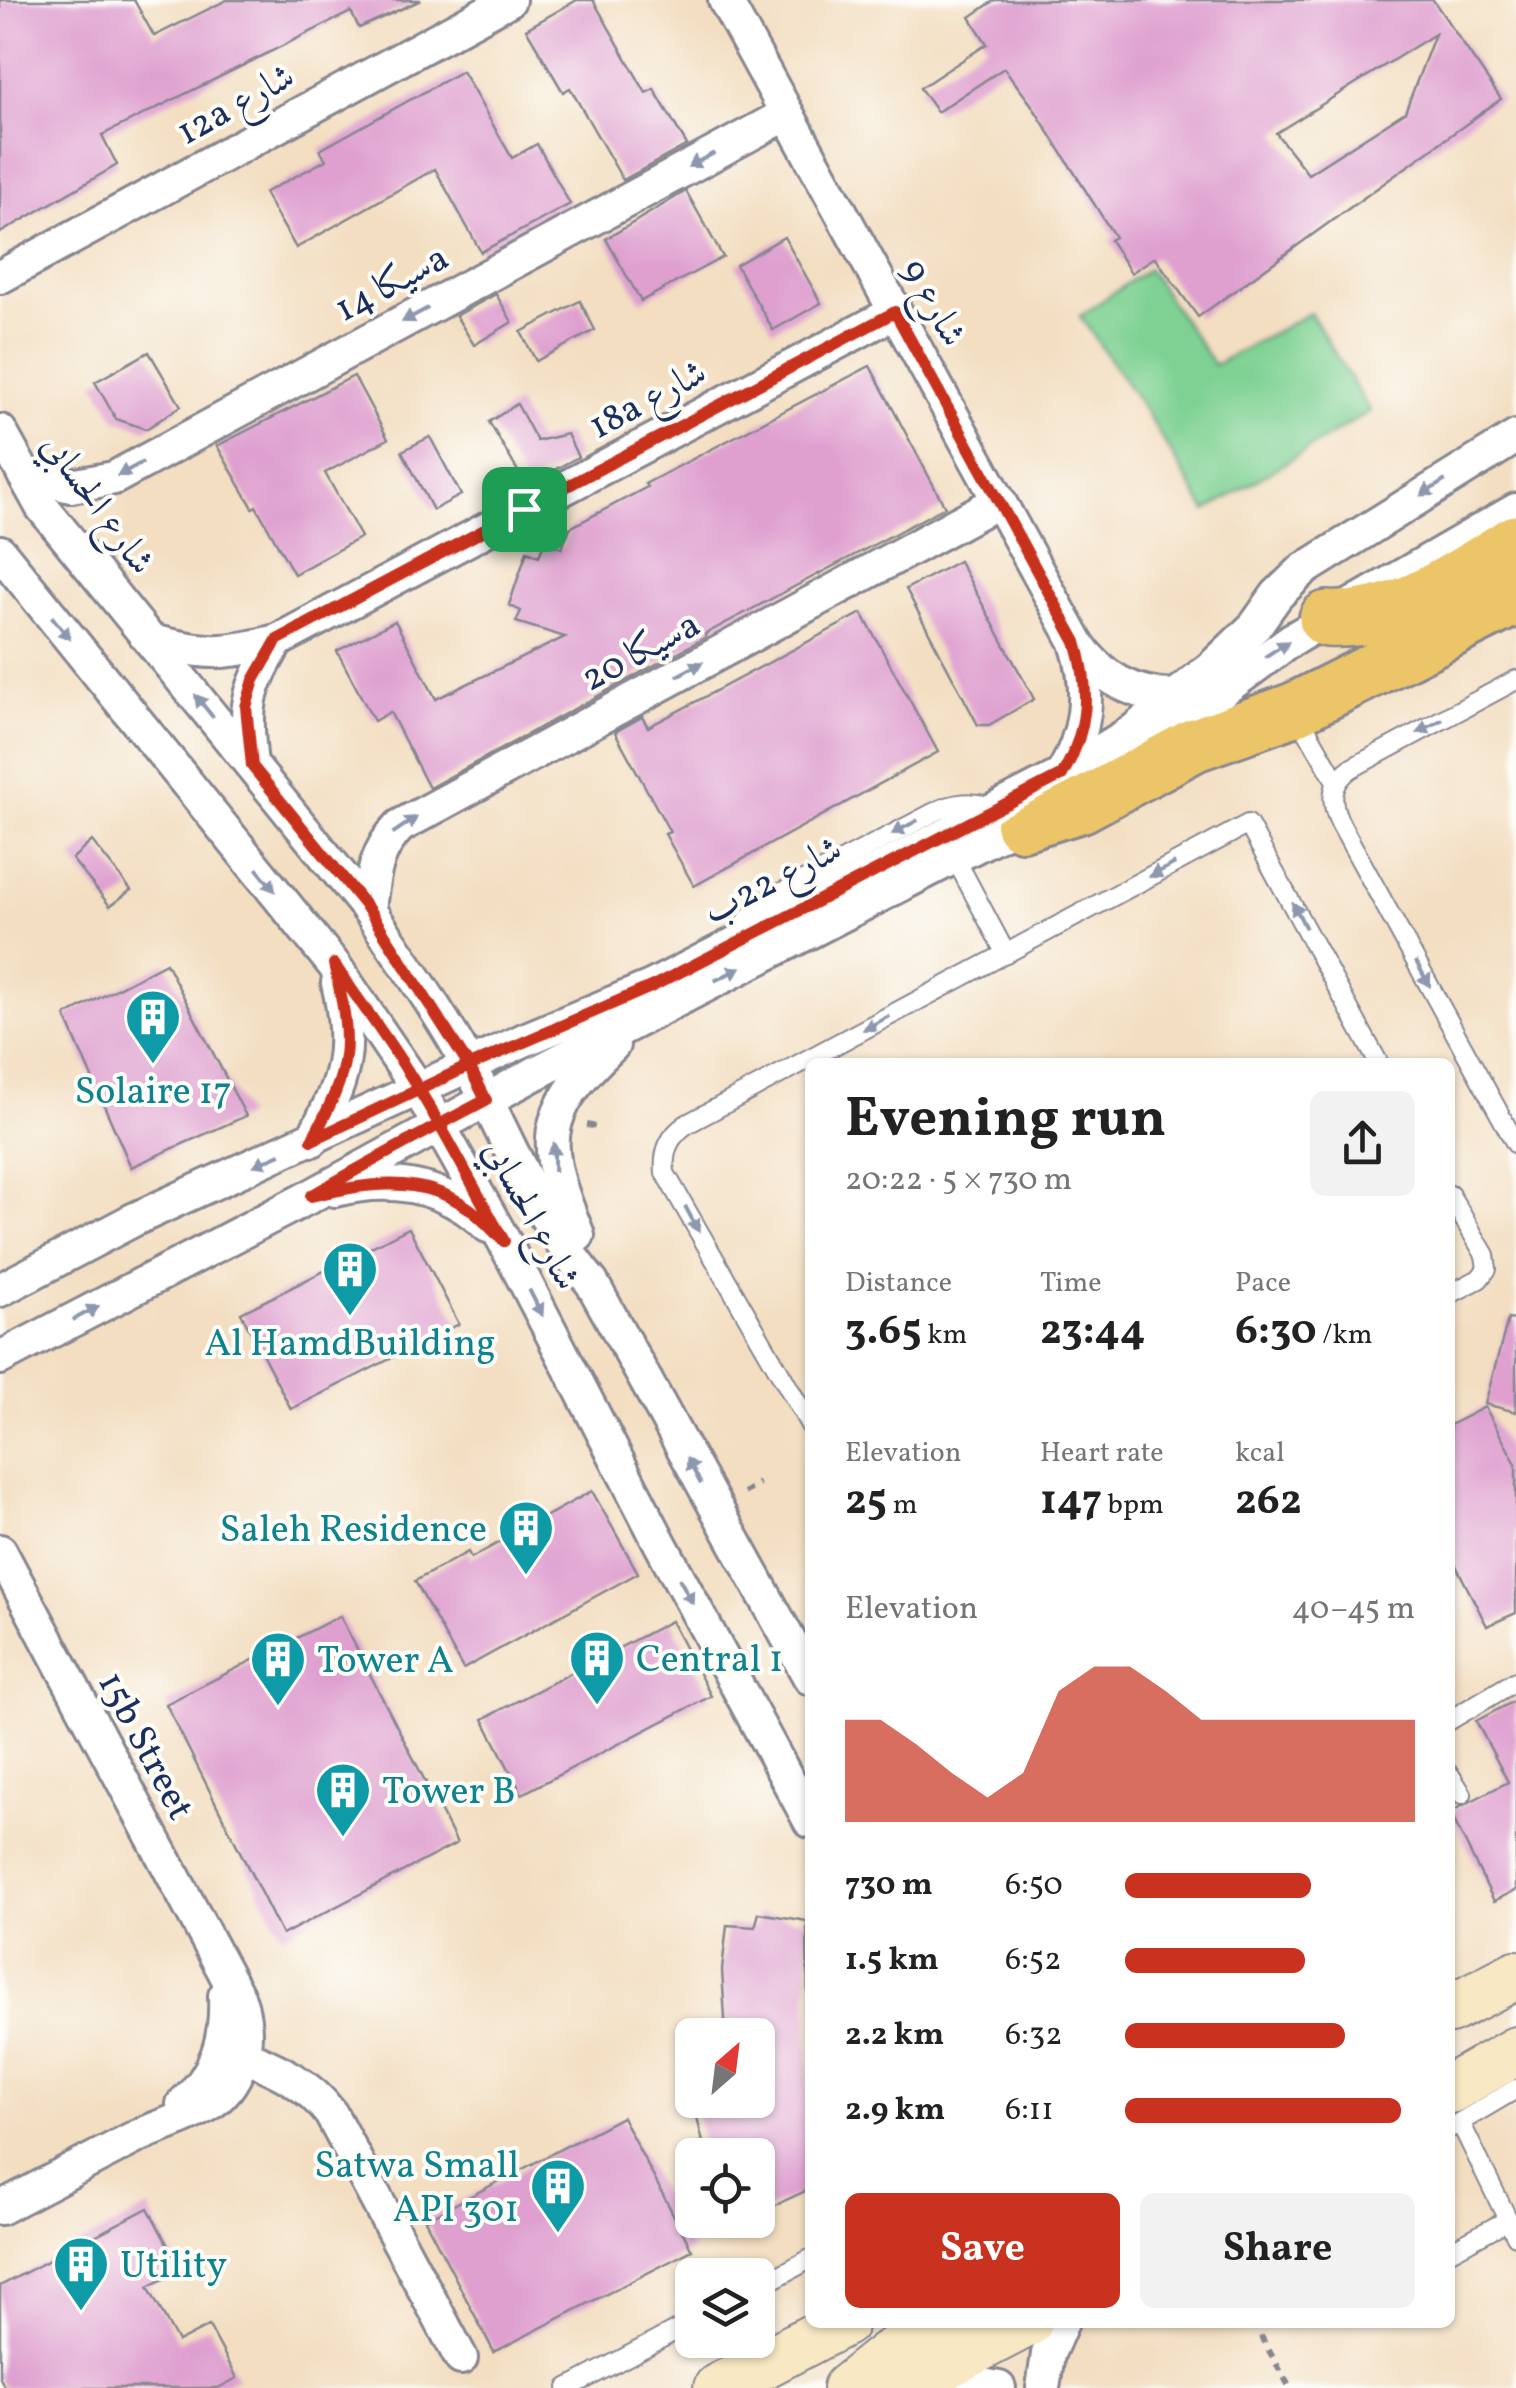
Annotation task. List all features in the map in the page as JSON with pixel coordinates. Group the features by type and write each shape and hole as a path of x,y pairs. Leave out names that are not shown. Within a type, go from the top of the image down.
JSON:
{"highway":[{"path":"1328,619 1350,620 1396,612 1516,543"}],"main road":[{"path":"1009,816 1081,806 1194,745 1295,708 1516,598"},
{"path":"1455,2006 1516,1975"},
{"path":"1455,2111 1516,2052"},
{"path":"718,2388 833,2328"},
{"path":"848,2388 888,2355 932,2328"},
{"path":"908,2382 1016,2328"}],"street":[{"name":"12a شارع","path":"9,272 509,0"},
{"name":"شارع 9","path":"725,0 1076,642 1111,679 1143,693 1177,696"},
{"name":"سيكا 14a","path":"12,470 72,486 114,478 787,114"},
{"path":"0,306 9,272"},
{"name":"18a شارع","path":"151,641 223,653 277,640 895,312"},
{"name":"شارع الحسابي","path":"0,431 12,470 369,910 469,1066 565,1250 592,1283 805,1669"},
{"name":"شارع 22ب","path":"0,1358 642,1018 955,858 1062,775 1132,731 1177,696 1241,640 1303,570 1516,437"},
{"name":"سيكا 20a","path":"369,910 374,864 388,837 400,826 999,501"},
{"name":"شارع 22ب","path":"0,1290 132,1220 524,1040 611,1006 735,943 1009,816 1153,742 1256,663 1516,510"},
{"name":"شارع الحسابي","path":"0,552 334,964 419,1090 504,1241 805,1812"},
{"path":"252,766 246,707 254,680 277,640"},
{"name":"شارع 9","path":"1062,775 1082,734 1086,711 1084,676 1076,642"},
{"path":"312,1140 336,1095 346,1063 346,1014 334,964"},
{"path":"592,1283 586,1255 555,1178 552,1157 556,1119 582,1074 642,1018"},
{"path":"311,1196 376,1183 408,1184 440,1192 470,1209 504,1241"},
{"name":"15b Street","path":"0,1551 244,2012 244,2054 232,2081 213,2102 189,2116 157,2126 0,2208"},
{"name":"15b Street","path":"157,2126 202,2085 218,2056 226,2023 224,1976"},
{"path":"244,2054 307,2087 332,2114 461,2358"},
{"path":"1043,2388 1048,2354 1059,2328"},
{"path":"908,2382 998,2388"}],"lane":[{"path":"1516,680 1350,769 1336,782 1332,800 1337,817 1516,1144"},
{"path":"1295,708 1336,782"},
{"path":"811,1058 1248,824 1376,1058"},
{"path":"955,858 1006,954"},
{"path":"805,1061 678,1130 666,1150 666,1173 723,1279 805,1417"},
{"path":"1455,1204 1484,1255 1487,1269 1479,1279 1455,1291"},
{"path":"1455,1717 1516,1682"},
{"path":"1455,1782 1462,1794"},
{"path":"1455,2112 1516,2089"},
{"path":"1455,2117 1512,2228 1455,2249"},
{"path":"775,2278 805,2262"},
{"path":"568,2388 675,2331"}],"path":[{"path":"1256,2328 1290,2388"}],"green space":[{"path":"1148,269 1214,365 1310,313 1370,411 1206,511 1146,412 1080,316"}],"building":[{"path":"0,0 134,0 154,36 227,0 421,0 359,28 351,12 102,135 117,165 0,233"},
{"path":"577,0 593,0 646,93 654,89 687,145 623,180 570,88 563,92 526,29"},
{"path":"995,0 1433,0 1501,99 1198,317 1155,257 1131,273 1110,240 1115,237 1004,68 937,112 920,88 987,44 970,17","holes":["1435,34 1405,112 1308,174 1276,133"]},
{"path":"462,71 512,158 537,144 570,204 481,252 435,169 296,248 264,193 326,160 320,150"},
{"path":"686,191 723,257 641,301 606,239"},
{"path":"784,237 821,303 773,330 736,265"},
{"path":"496,294 512,322 474,345 456,316"},
{"path":"580,301 595,330 536,361 521,332"},
{"path":"149,352 181,406 146,429 116,419 95,382"},
{"path":"870,366 945,507 705,634 706,637 429,788 390,712 374,721 337,651 395,621 436,699 565,637 516,622 521,611 509,605 527,551 539,556 544,543 562,548 570,528 647,487 645,484"},
{"path":"354,376 388,439 325,473 361,537 294,574 217,446"},
{"path":"517,404 537,441 567,434 578,457 526,485 489,422"},
{"path":"430,437 461,495 433,510 402,451"},
{"path":"959,561 1034,699 989,725 978,725 906,589"},
{"path":"862,613 938,752 694,886 665,834 670,832 615,732 642,717 648,727"},
{"path":"92,841 131,890 110,906 72,859"},
{"name":"Solaire 17","path":"166,963 246,1116 131,1167 65,1016"},
{"name":"Al HamdBuilding","path":"409,1228 459,1324 291,1409 241,1313"},
{"path":"1508,1319 1516,1320 1516,1412 1485,1404"},
{"path":"1485,1407 1516,1464 1516,1613 1487,1626 1455,1564 1455,1422"},
{"name":"Saleh Residence","path":"592,1491 638,1573 463,1669 415,1581 468,1552 471,1558"},
{"path":"340,1616 457,1843 282,1935 166,1704"},
{"name":"Central 1","path":"671,1621 711,1696 522,1794 483,1719"},
{"path":"1516,1700 1516,1890 1494,1901 1455,1822 1455,1809 1508,1782 1476,1721"},
{"path":"759,1913 805,1921 805,2191 775,2205 775,2138 702,2138 697,2118 775,2118 775,2018 725,2018 722,1970 727,1925 755,1927"},
{"name":"Satwa Small API 301","path":"622,2117 675,2218 675,2238 686,2238 692,2250 494,2352 425,2220"},
{"name":"Utility","path":"148,2208 181,2270 148,2287 178,2342 209,2326 237,2378 218,2388 5,2388 0,2378 0,2286"}],"place":[{"name":"Solaire 17","path":"153,1066"},
{"name":"Al HamdBuilding","path":"350,1318"},
{"name":"Saleh Residence","path":"526,1577"},
{"name":"Central 1","path":"597,1707"},
{"name":"Tower A","path":"278,1708"},
{"name":"Tower B","path":"343,1839"},
{"name":"Satwa Small API 301","path":"558,2235"},
{"name":"Utility","path":"81,2313"}],"route":[{"path":"524,509 277,640 254,680 246,707 252,766 369,910 469,1066 419,1090 346,1123 312,1140 336,1095 346,1063 348,1030 334,964 419,1090 439,1125 504,1241 470,1209 440,1192 408,1184 376,1183 311,1196 377,1158 439,1125 486,1100 469,1066 653,986 1062,775 1082,734 1086,711 1083,665 1076,642 895,312 524,509"}]}
